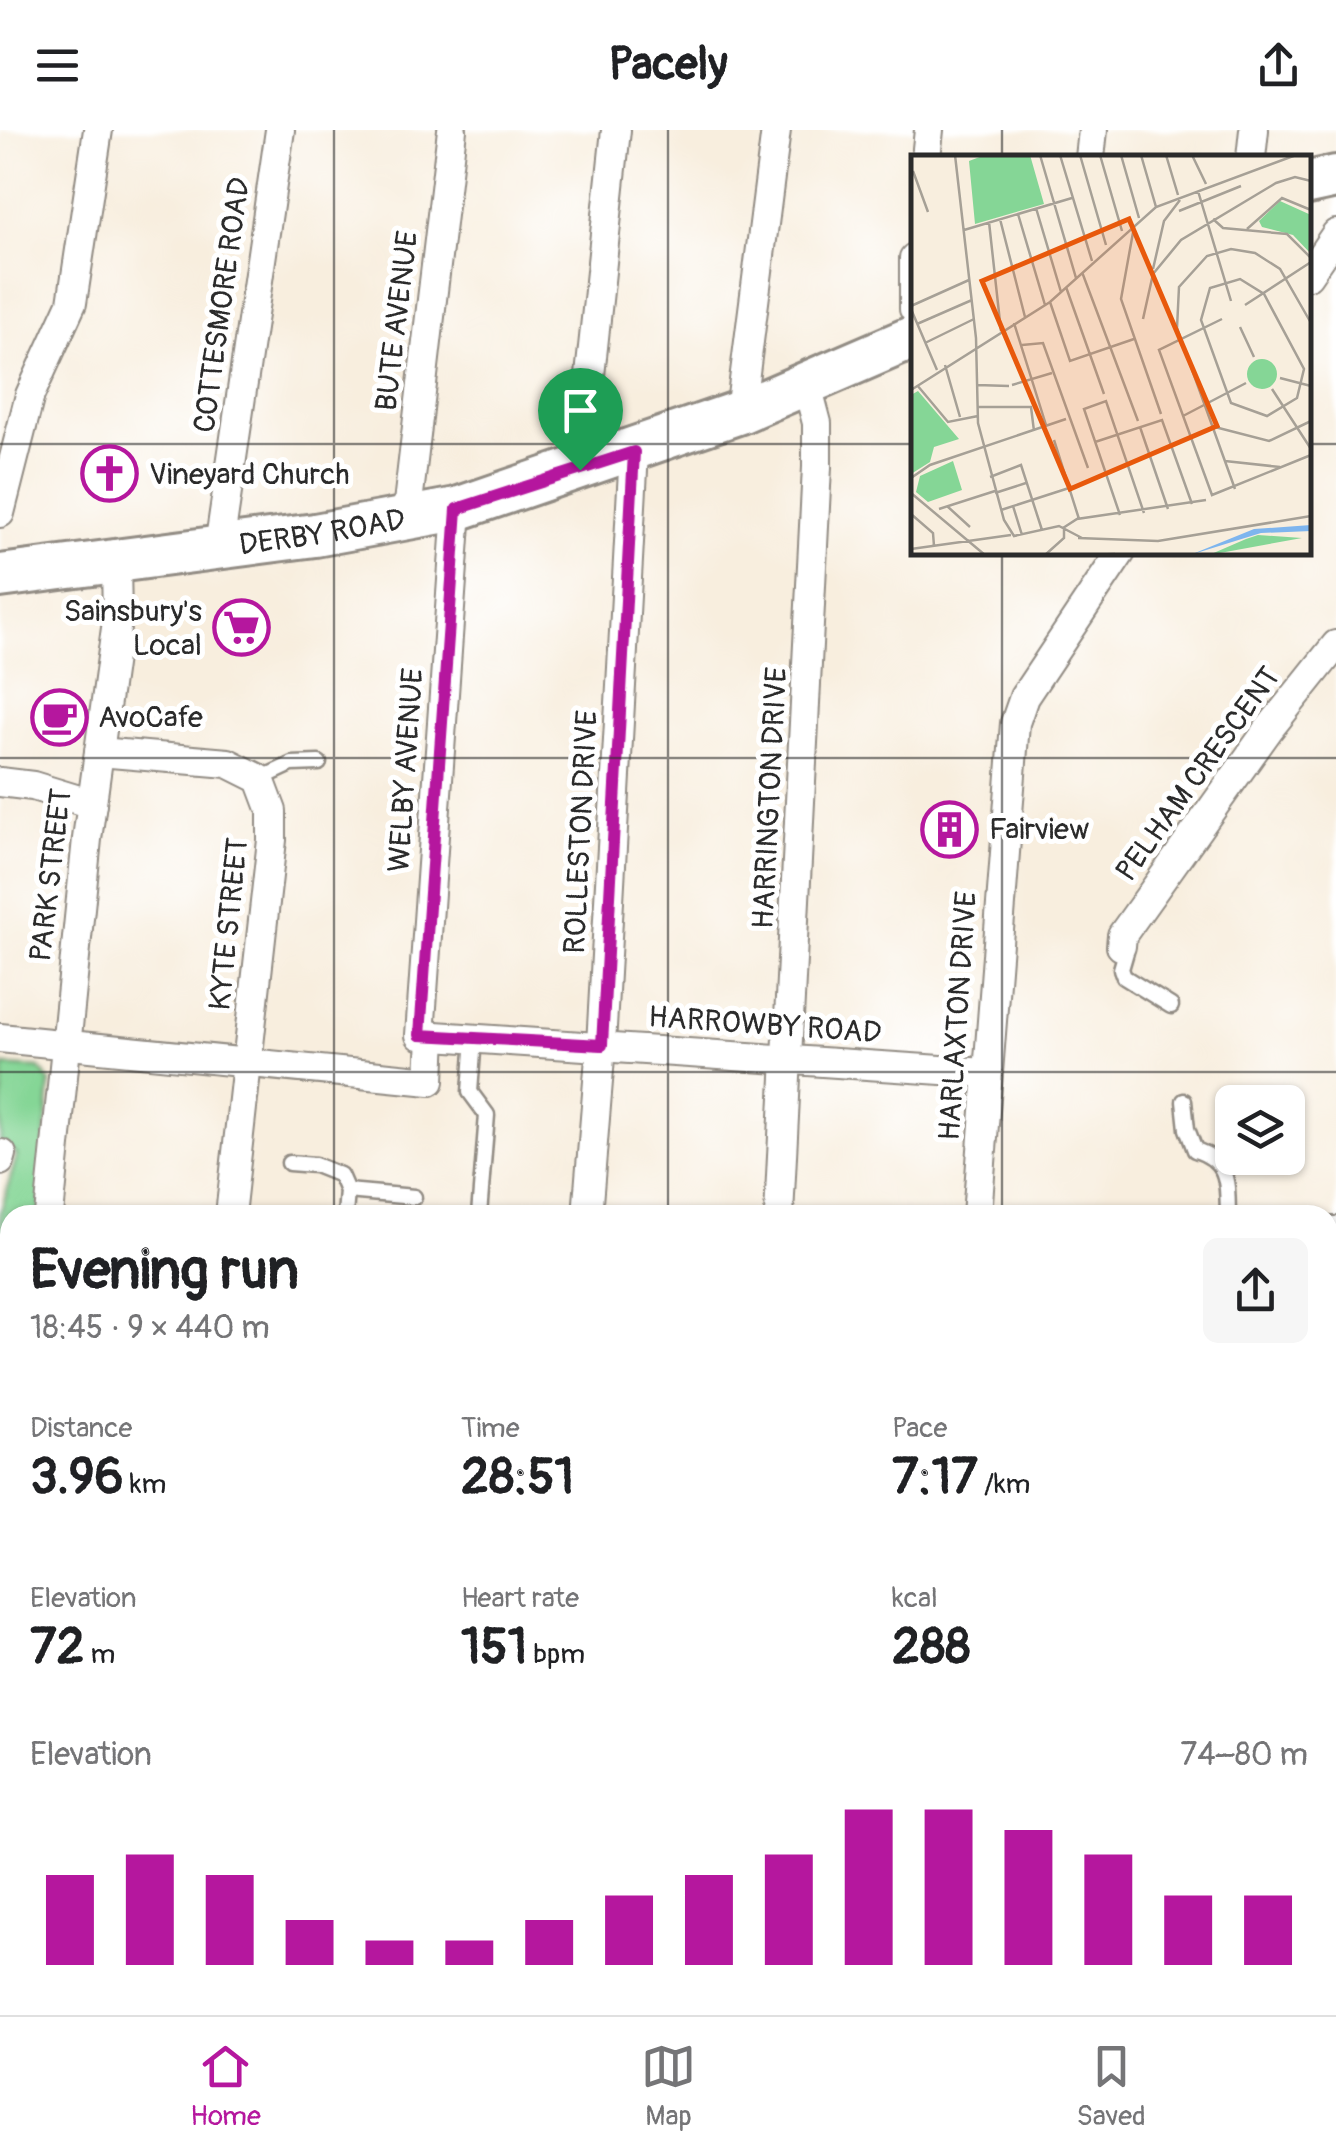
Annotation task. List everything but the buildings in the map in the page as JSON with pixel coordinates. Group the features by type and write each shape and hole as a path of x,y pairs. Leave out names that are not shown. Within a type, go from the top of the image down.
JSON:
{"main road":[{"path":"1311,182 1336,177"},
{"name":"DERBY ROAD","path":"0,576 219,547 409,501 457,509 634,452 808,385 911,338"}],"street":[{"path":"0,513 30,396 72,304 98,130"},
{"name":"COTTESMORE ROAD","path":"219,547 280,130"},
{"name":"BUTE AVENUE","path":"409,501 452,130"},
{"path":"580,470 616,130"},
{"path":"740,412 776,130"},
{"path":"926,155 929,130"},
{"path":"1090,155 1093,130"},
{"path":"1251,155 1254,130"},
{"path":"1311,270 1336,234"},
{"name":"HARRINGTON DRIVE","path":"781,1205 817,467 817,422 808,385"},
{"name":"ROLLESTON DRIVE","path":"589,1205 602,1045 634,452"},
{"name":"WELBY AVENUE","path":"247,1065 430,1081 426,1035 457,509"},
{"name":"HARLAXTON DRIVE","path":"978,1205 1015,723 1024,697 1119,555"},
{"name":"PARK STREET","path":"50,1205 92,804 117,621 116,561"},
{"name":"PELHAM CRESCENT","path":"1121,946 1122,935 1160,878 1336,645"},
{"path":"99,752 228,763 260,779"},
{"name":"KYTE STREET","path":"247,1065 272,840 272,810 260,779"},
{"path":"0,782 33,786 92,804"},
{"name":"HARROWBY ROAD","path":"426,1035 986,1073"},
{"path":"0,1038 247,1065 246,1160 233,1205"}],"lane":[{"path":"260,779 292,764 320,764"},
{"path":"1121,946 1126,952 1121,969 1124,977 1171,1006"},
{"path":"474,1038 470,1092 487,1115 479,1205"},
{"path":"1184,1101 1186,1129 1196,1150 1214,1156 1226,1171 1228,1205"},
{"path":"289,1163 331,1170 345,1180 346,1205"},
{"path":"347,1190 414,1197"}],"green space":[{"path":"4,1066 40,1068 50,1083 41,1205 3,1205 17,1155 0,1141"}],"place":[{"name":"Vineyard Church","path":"110,474"},
{"name":"Sainsbury's Local","path":"241,628"},
{"name":"AvoCafe","path":"59,717"},
{"name":"Fairview","path":"950,829"}],"route":[{"path":"634,452 602,1045 420,1035 457,509 580,470 634,452"}]}
